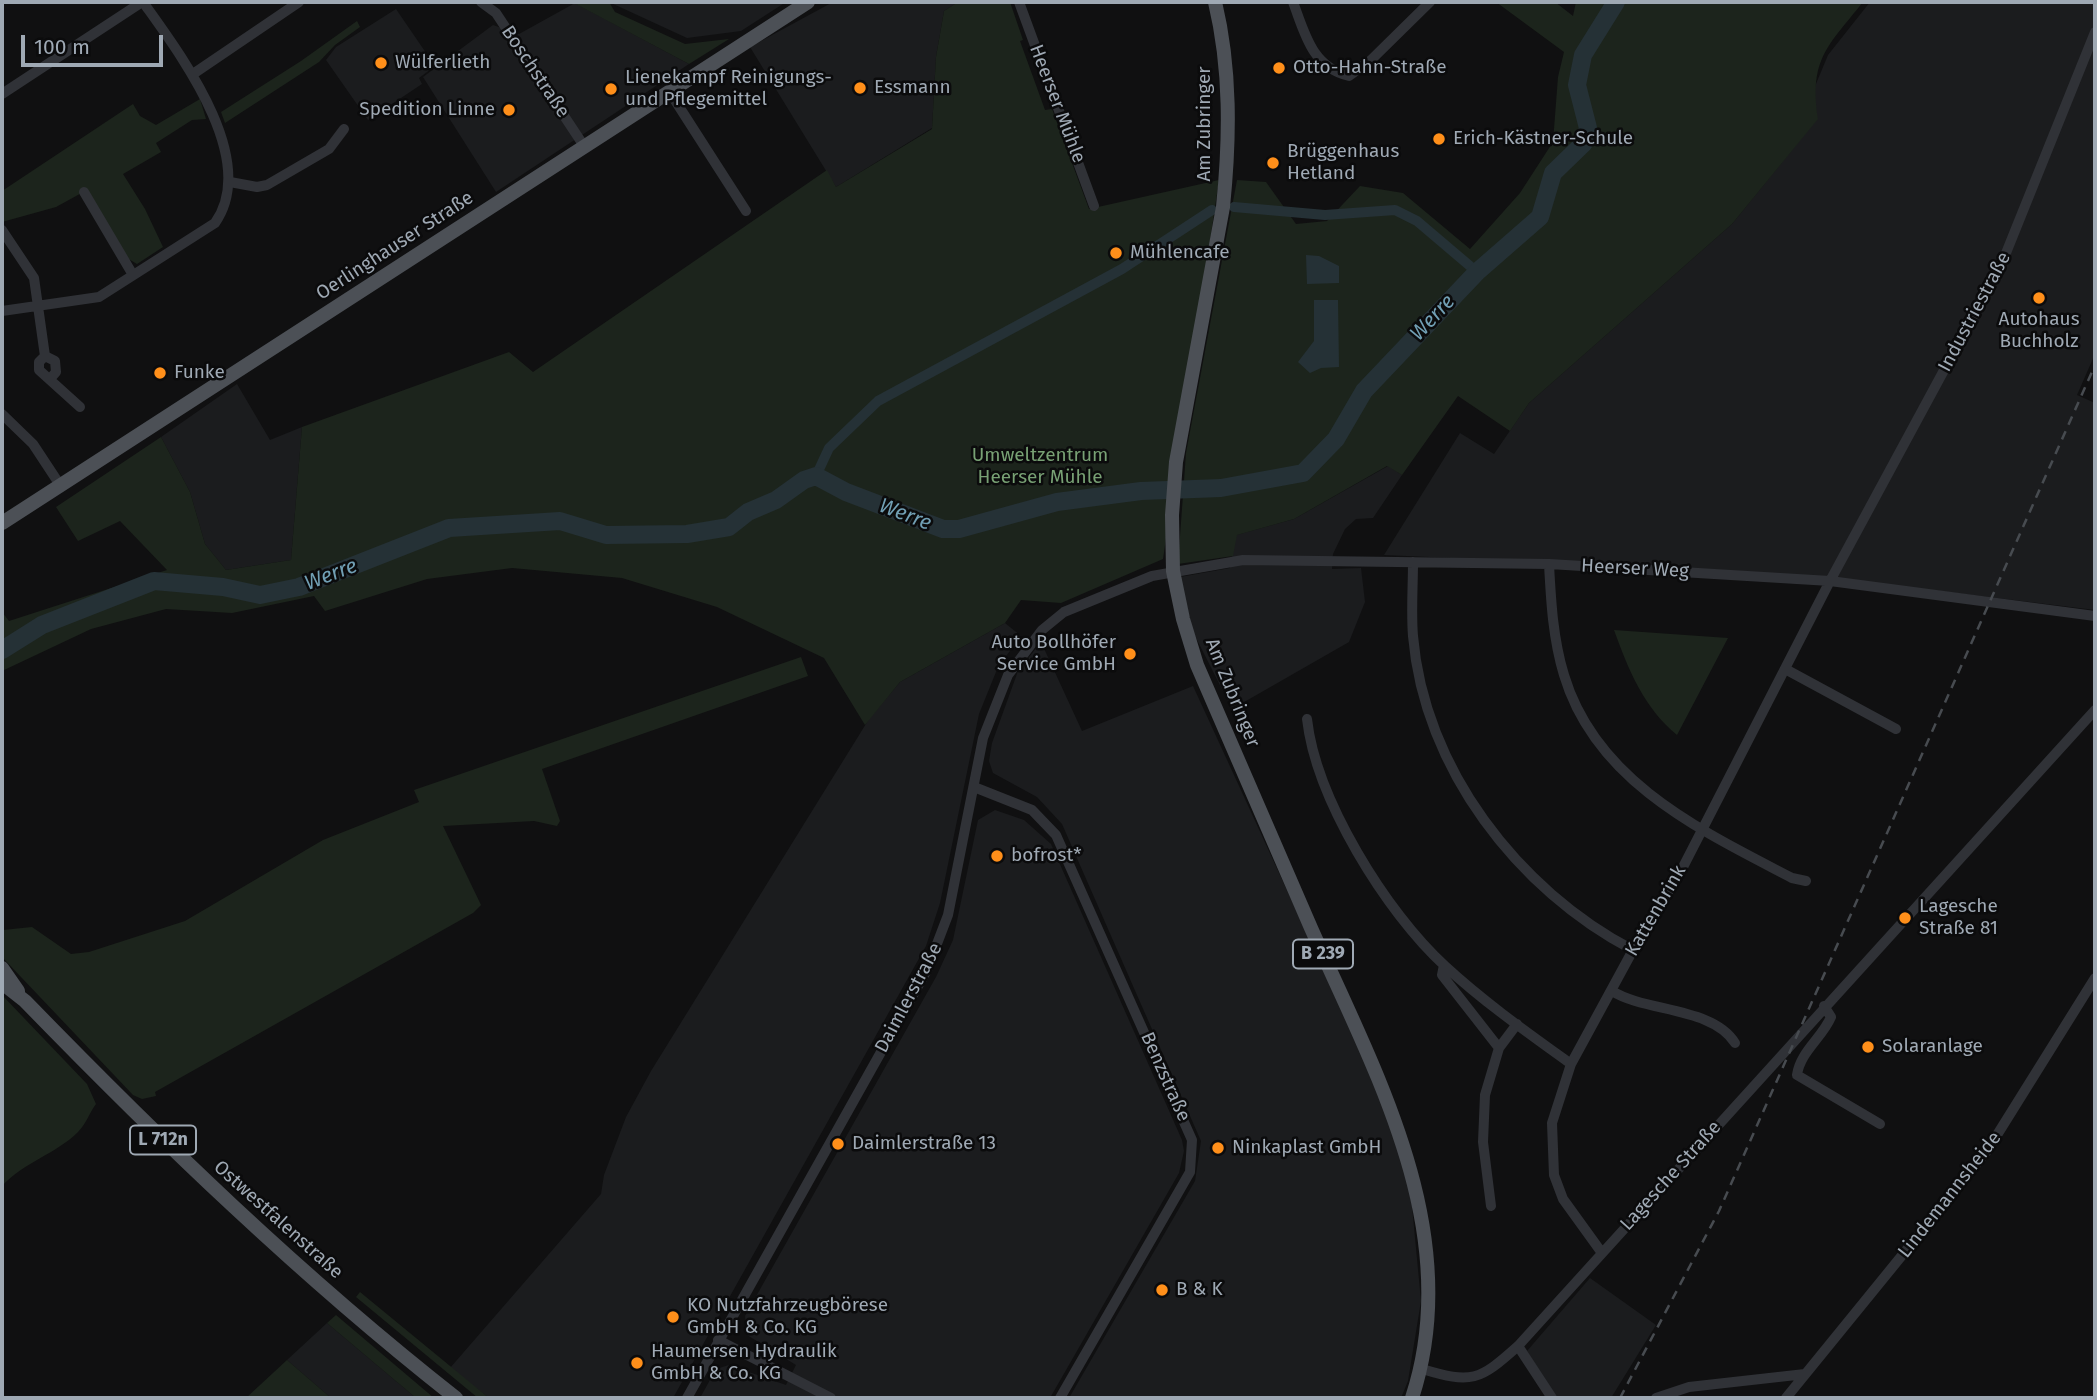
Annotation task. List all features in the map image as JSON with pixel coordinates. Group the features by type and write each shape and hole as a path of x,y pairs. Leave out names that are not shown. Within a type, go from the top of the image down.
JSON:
{"main road":[{"name":"Oerlinghauser Straße","path":"2,523 808,2"},
{"name":"Am Zubringer","path":"1215,2 1227,82 1227,164 1223,207 1177,462 1172,515 1173,571 1183,620 1197,665 1406,1149 1427,1250 1428,1318 1422,1369"},
{"name":"Ostwestfalenstraße","path":"2,969 25,1000 192,1168 345,1307 456,1398"},
{"name":"Ostwestfalenstraße","path":"2,983 25,1000"},
{"name":"B 239","path":"1412,1398 1422,1369"}],"street":[{"path":"2,93 143,2 193,75 216,120 230,182 223,212 215,223 99,297 2,311"},
{"path":"193,75 299,2"},
{"name":"Boschstraße","path":"481,2 496,13 584,146"},
{"name":"Heerser Mühle","path":"1019,2 1070,134 1094,206"},
{"path":"1293,2 1313,51 1330,72 1349,76 1371,60 1430,2"},
{"name":"Industriestraße","path":"1830,581 2017,232 2095,32"},
{"path":"669,91 746,211"},
{"path":"230,182 257,187 267,184 329,149 344,129"},
{"path":"84,192 132,275"},
{"path":"2,230 34,278 45,356 39,362 39,370 80,407"},
{"path":"2,414 33,444 60,485"},
{"name":"Heerser Weg","path":"1173,571 1243,560 1549,564 1830,581 2095,616"},
{"path":"1413,562 1413,636 1425,697 1461,785 1488,827 1537,881 1576,914 1633,950"},
{"path":"1549,564 1553,621 1562,665 1583,717 1615,764 1656,800 1702,831 1792,878 1806,881"},
{"name":"Daimlerstraße","path":"687,1398 927,970 948,915 984,738 1000,690 1013,666 1042,630 1064,612 1123,586 1173,571"},
{"name":"Kattenbrink","path":"1602,1253 1563,1199 1553,1175 1555,1110 1571,1064 1702,831 1787,670 1830,581"},
{"path":"1787,670 1896,729"},
{"name":"Lagesche Straße","path":"1422,1369 1464,1380 1492,1370 1518,1346 2095,710"},
{"path":"1307,719 1310,746 1351,845 1414,932 1444,965 1571,1064"},
{"name":"Benzstraße","path":"974,787 1032,810 1056,835 1192,1140 1190,1172 1060,1398"},
{"path":"1444,965 1442,975 1499,1048"},
{"name":"Lindemannsheide","path":"1786,1398 1987,1151 2095,978"},
{"path":"1612,991 1700,1020 1728,1032 1735,1043"},
{"path":"1824,1006 1831,1017 1824,1034 1799,1062 1797,1075 1880,1124"},
{"path":"1490,1206 1483,1142 1485,1094 1499,1048 1517,1024"},
{"path":"718,1340 831,1398"},
{"path":"1518,1346 1552,1398"},
{"path":"1656,1398 1689,1387 1805,1374"}],"shaded area":[{"path":"609,2 786,2 741,31 687,38"},
{"name":"Essmann","path":"833,2 958,2 944,11 936,57 932,128 836,187 750,47"},
{"path":"1870,2 2095,2 2095,354 2077,395 2095,403 2095,610 1842,579 1720,570 1384,555 1460,433 1494,454 1529,403 1732,224 1817,119 1813,91 1828,55"},
{"path":"575,3 689,64 496,192 423,77 493,25 519,34"},
{"name":"Wülferlieth","path":"396,9 435,66 419,78 422,84 368,120 326,60 336,47"},
{"path":"1306,255 1319,256 1339,266 1339,283 1307,284"},
{"path":"1314,300 1338,300 1339,367 1321,368 1310,373 1298,362 1314,341"},
{"path":"237,384 270,440 302,427 291,560 226,570 205,544 190,492 161,437"},
{"path":"1388,466 1402,475 1373,518 1356,519 1345,529 1333,554 1332,569 1361,568 1365,602 1349,642 1232,709 1193,632 1180,577 1230,568 1236,535 1294,519"},
{"path":"1005,623 1021,636 998,667 979,714 940,903 926,946 673,1398 489,1398 450,1368 601,1194 604,1175 626,1117 651,1071 869,719 900,682"},
{"path":"1041,642 1082,731 1193,686 1384,1101 1410,1185 1421,1301 1408,1381 1401,1398 1069,1398 1195,1181 1201,1141 1062,824 1037,797 993,773 989,761 992,743 1018,671"},
{"path":"995,810 1024,820 1051,844 1182,1140 1184,1151 1179,1173 1050,1398 700,1398 716,1369 729,1365 786,1385 796,1365 747,1335 745,1316 936,977 953,940 978,820"},
{"path":"1590,1278 1656,1325 1611,1398 1556,1398 1527,1351"},
{"path":"327,1323 416,1398 331,1398 287,1360"}],"green space":[{"path":"572,2 609,2 615,12 685,44 729,39 689,64"},
{"name":"Umweltzentrum Heerser Mühle","path":"958,2 1010,2 1023,40 1020,41 1045,110 1052,109 1089,209 1219,180 1163,559 1061,603 1021,600 1005,623 900,682 865,725 824,658 717,607 622,578 512,568 427,579 325,611 314,596 232,613 166,609 91,629 2,671 2,612 9,621 167,570 120,521 78,541 56,507 161,437 190,492 205,544 226,570 291,560 302,427 509,352 533,372 827,170 836,187 932,129 936,57 944,11"},
{"path":"1496,2 1555,2 1573,16 1576,2 1863,2 1831,43 1819,67 1816,82 1818,119 1732,224 1529,403 1510,431 1458,396 1402,475 1387,466 1294,519 1237,535 1233,556 1178,564 1186,453 1237,180 1266,182 1296,224 1327,221 1360,186 1403,193 1470,249 1520,193 1553,142 1558,77 1564,52"},
{"path":"357,21 360,27 335,45 319,62 225,123 221,112 301,61"},
{"path":"200,99 206,119 192,120 156,143 161,152 123,174 145,209 163,247 137,264 127,258 87,190 56,207 2,222 2,191 133,104 140,116 156,125"},
{"path":"1614,630 1728,638 1677,735 1655,713 1638,687"},
{"path":"801,657 808,676 542,769 560,821 557,826 534,821 443,826 481,905 473,913 155,1092 156,1096 142,1099 133,1095 2,957 3,930 32,927 71,954 89,952 185,921 323,840 419,802 414,790"},
{"path":"2,995 87,1084 96,1104 81,1129 69,1140 20,1171 2,1186"},
{"path":"360,1292 489,1398 478,1398 356,1297"},
{"path":"336,1315 434,1398 416,1398 327,1323"},
{"path":"287,1360 331,1398 246,1398"}],"waterway":[{"name":"Werre","path":"2,650 42,625 154,581 223,587 260,595 299,587 449,528 560,521 606,535 687,534 729,527 748,512 776,500 804,480 816,476 846,492 943,529 959,529 1057,502 1141,491 1221,488 1303,473 1336,439 1364,391 1477,272 1540,217 1553,173 1584,143 1588,128 1577,85 1583,55 1616,2"},
{"path":"1234,207 1325,215 1395,210 1417,221 1477,272"},
{"path":"816,476 829,448 878,401 1122,269 1212,210"}],"railway":[{"path":"1620,1398 1719,1211 2095,365"}],"place":[{"name":"Wülferlieth","path":"381,63"},
{"name":"Otto-Hahn-Straße","path":"1279,68"},
{"name":"Essmann","path":"860,88"},
{"name":"Lienekampf Reinigungs- und Pflegemittel","path":"611,89"},
{"name":"Spedition Linne","path":"509,110"},
{"name":"Erich-Kästner-Schule","path":"1439,139"},
{"name":"Brüggenhaus Hetland","path":"1273,163"},
{"name":"Mühlencafe","path":"1116,253"},
{"name":"Autohaus Buchholz","path":"2039,298"},
{"name":"Funke","path":"160,373"},
{"name":"Auto Bollhöfer Service GmbH","path":"1130,654"},
{"name":"bofrost*","path":"997,856"},
{"name":"Lagesche Straße 81","path":"1905,918"},
{"name":"Solaranlage","path":"1868,1047"},
{"name":"Daimlerstraße 13","path":"838,1144"},
{"name":"Ninkaplast GmbH","path":"1218,1148"},
{"name":"B & K","path":"1162,1290"},
{"name":"KO Nutzfahrzeugbörese GmbH & Co. KG","path":"673,1317"},
{"name":"Haumersen Hydraulik GmbH & Co. KG","path":"637,1363"}]}
